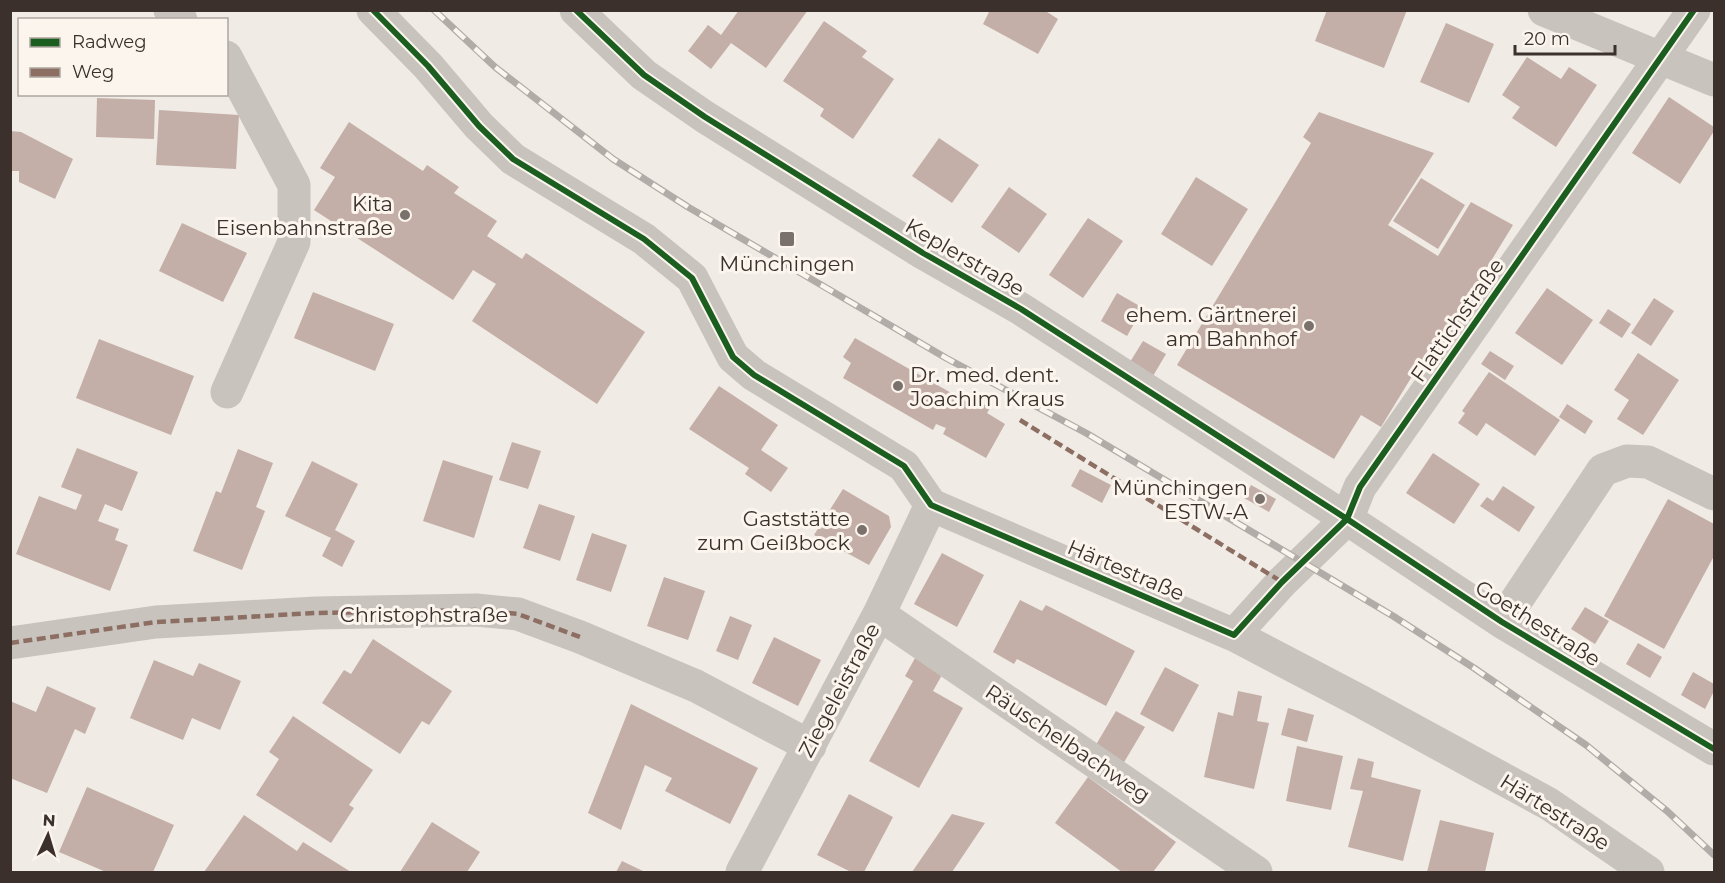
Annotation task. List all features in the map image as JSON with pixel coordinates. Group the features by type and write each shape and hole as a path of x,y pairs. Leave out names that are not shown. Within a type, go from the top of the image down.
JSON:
{"street":[{"path":"373,10 428,66 478,126 513,159 644,239 692,278 733,357 754,375 904,466 931,505"},
{"name":"Keplerstraße","path":"576,10 644,75 705,117 923,253 1021,309 1347,519"},
{"path":"1544,10 1714,80"},
{"name":"Flattichstraße","path":"1234,635 1282,582 1347,519 1360,487 1694,10"},
{"path":"227,392 294,242 294,184 228,61"},
{"path":"1502,622 1603,470 1627,461 1648,462 1714,494"},
{"name":"Härtestraße","path":"931,505 1234,635 1550,804 1648,873"},
{"name":"Ziegeleistraße","path":"742,873 879,614 931,505"},
{"name":"Goethestraße","path":"1347,519 1502,622 1714,749"},
{"name":"Christophstraße","path":"10,643 156,622 316,613 476,610 518,614 580,637 696,686 810,746"},
{"name":"Räuschelbachweg","path":"879,614 1256,873"}],"building":[{"path":"739,10 808,10 766,68 731,43 711,69 688,51 708,25 721,35"},
{"path":"990,10 1044,10 1058,19 1038,54 983,24"},
{"path":"1327,10 1407,10 1384,68 1315,41"},
{"path":"824,21 867,51 862,57 894,79 853,139 820,116 824,109 783,81"},
{"path":"1446,23 1494,44 1469,103 1420,82"},
{"path":"1527,57 1561,79 1569,67 1597,85 1556,147 1512,118 1520,107 1502,95"},
{"path":"1669,97 1714,127 1714,131 1680,184 1632,153"},
{"path":"97,98 155,100 154,139 96,137"},
{"path":"159,110 239,115 236,169 156,165"},
{"path":"1319,112 1434,153 1388,225 1438,256 1471,202 1513,225 1442,341 1436,337 1381,427 1361,415 1334,459 1177,365 1311,143 1303,137"},
{"path":"349,122 423,171 427,165 459,187 454,193 497,221 487,236 522,259 526,253 645,332 597,404 472,321 496,284 473,270 453,300 314,210 335,177 320,168"},
{"path":"10,131 21,132 73,159 55,199 19,182 19,171 10,171"},
{"path":"939,138 979,165 952,203 912,176"},
{"path":"1196,177 1248,209 1212,266 1161,234"},
{"path":"1421,178 1465,205 1438,249 1393,221"},
{"path":"1009,187 1047,214 1019,253 981,227"},
{"path":"1088,218 1123,241 1083,298 1049,275"},
{"path":"182,223 247,253 223,302 159,271"},
{"path":"1547,288 1593,320 1562,365 1515,333"},
{"path":"313,292 394,324 375,371 294,338"},
{"path":"1117,293 1143,308 1127,336 1101,321"},
{"path":"1654,298 1674,311 1651,346 1631,333"},
{"path":"1608,309 1631,324 1622,338 1599,323"},
{"name":"Dr. med. dent. Joachim Kraus","path":"855,338 967,402 970,396 990,408 987,413 1005,424 986,458 943,434 946,428 936,424 933,430 843,378 851,363 843,357"},
{"path":"99,339 194,376 171,435 76,398"},
{"path":"1143,341 1166,354 1153,376 1130,362"},
{"path":"1490,351 1514,366 1505,380 1481,364"},
{"path":"1638,353 1679,380 1643,435 1617,419 1629,400 1614,390"},
{"path":"1489,372 1560,420 1535,456 1486,423 1477,436 1458,423 1465,413 1462,411"},
{"path":"719,386 778,425 761,450 788,468 771,492 745,474 749,468 689,429"},
{"path":"1567,404 1593,421 1585,434 1559,417"},
{"path":"512,442 541,451 528,489 499,480"},
{"path":"77,448 138,472 122,511 105,504 98,521 119,529 115,540 128,545 110,591 16,554 39,496 76,510 82,495 61,487"},
{"path":"238,449 273,463 256,507 265,511 242,570 193,551 216,491 221,493"},
{"path":"1433,453 1480,484 1454,524 1406,493"},
{"path":"443,460 493,476 474,538 423,521"},
{"path":"312,461 358,484 335,530 355,541 342,567 322,556 331,538 285,516"},
{"path":"1080,469 1111,485 1102,503 1071,486"},
{"name":"Münchingen ESTW-A","path":"1251,485 1276,499 1269,512 1244,498"},
{"path":"1503,486 1535,507 1519,532 1480,506 1487,497 1493,501"},
{"path":"843,489 889,516 891,527 869,565 814,535"},
{"path":"1668,499 1714,524 1714,556 1664,649 1604,616"},
{"path":"539,504 575,516 560,561 523,548"},
{"path":"592,533 627,545 611,592 576,580"},
{"path":"942,553 984,575 957,627 914,604"},
{"path":"664,577 705,591 688,640 647,626"},
{"path":"1020,600 1042,611 1046,605 1135,651 1106,706 1017,659 1014,664 993,652"},
{"path":"1585,607 1609,621 1595,644 1571,629"},
{"path":"730,616 752,625 738,660 716,651"},
{"path":"774,637 821,660 798,706 752,683"},
{"path":"373,639 452,691 429,725 422,721 400,754 322,703 344,670 351,674"},
{"path":"1638,643 1662,657 1650,678 1626,664"},
{"path":"919,651 947,666 933,691 963,708 919,788 869,761 913,681 905,676"},
{"path":"154,660 193,676 199,663 241,681 220,730 192,718 183,740 130,718"},
{"path":"1165,667 1199,685 1173,732 1140,714"},
{"path":"1693,672 1714,684 1714,691 1705,709 1681,695"},
{"path":"47,686 96,708 85,734 75,729 47,793 10,778 10,701 36,712"},
{"path":"1238,691 1262,696 1257,721 1269,723 1254,789 1204,777 1218,712 1233,716"},
{"path":"631,704 758,768 730,824 665,791 672,778 645,765 621,830 588,813"},
{"path":"1288,708 1314,715 1307,742 1281,735"},
{"path":"1116,711 1145,727 1123,764 1094,748"},
{"path":"293,716 373,770 349,805 354,808 331,843 256,795 279,759 269,752"},
{"path":"1297,746 1343,756 1331,810 1286,801"},
{"path":"1358,758 1374,762 1371,777 1421,790 1403,861 1348,847 1363,791 1350,789"},
{"path":"1088,777 1176,842 1153,872 1122,872 1055,823"},
{"path":"87,787 174,825 153,872 106,872 59,852"},
{"path":"849,794 893,817 864,872 851,872 817,855"},
{"path":"952,814 985,823 952,872 912,872"},
{"path":"244,815 297,851 303,842 351,872 204,872"},
{"path":"1440,820 1494,833 1485,872 1427,872"},
{"path":"432,822 480,852 467,872 400,872"},
{"path":"622,861 645,872 616,872"}],"railway":[{"path":"434,10 495,67 613,159 688,207 946,358 1086,433 1393,616 1586,745 1667,811 1714,855"}],"marked path":[{"path":"1020,420 1282,582"},
{"path":"10,643 156,622 316,613 476,610 518,614 580,637"}],"cycle path":[{"path":"373,10 428,66 479,126 513,159 644,239 692,278 733,357 754,375 904,466 931,505 1234,635 1282,582 1347,519 1360,487 1694,10"},
{"path":"576,10 644,75 705,117 923,253 1021,309 1502,622 1714,749"}],"place":[{"name":"Kita Eisenbahnstraße","path":"405,215"},
{"name":"Münchingen","path":"787,239"},
{"name":"ehem. Gärtnerei am Bahnhof","path":"1309,326"},
{"name":"Dr. med. dent. Joachim Kraus","path":"898,386"},
{"name":"Münchingen ESTW-A","path":"1260,499"},
{"name":"Gaststätte zum Geißbock","path":"862,530"}]}
